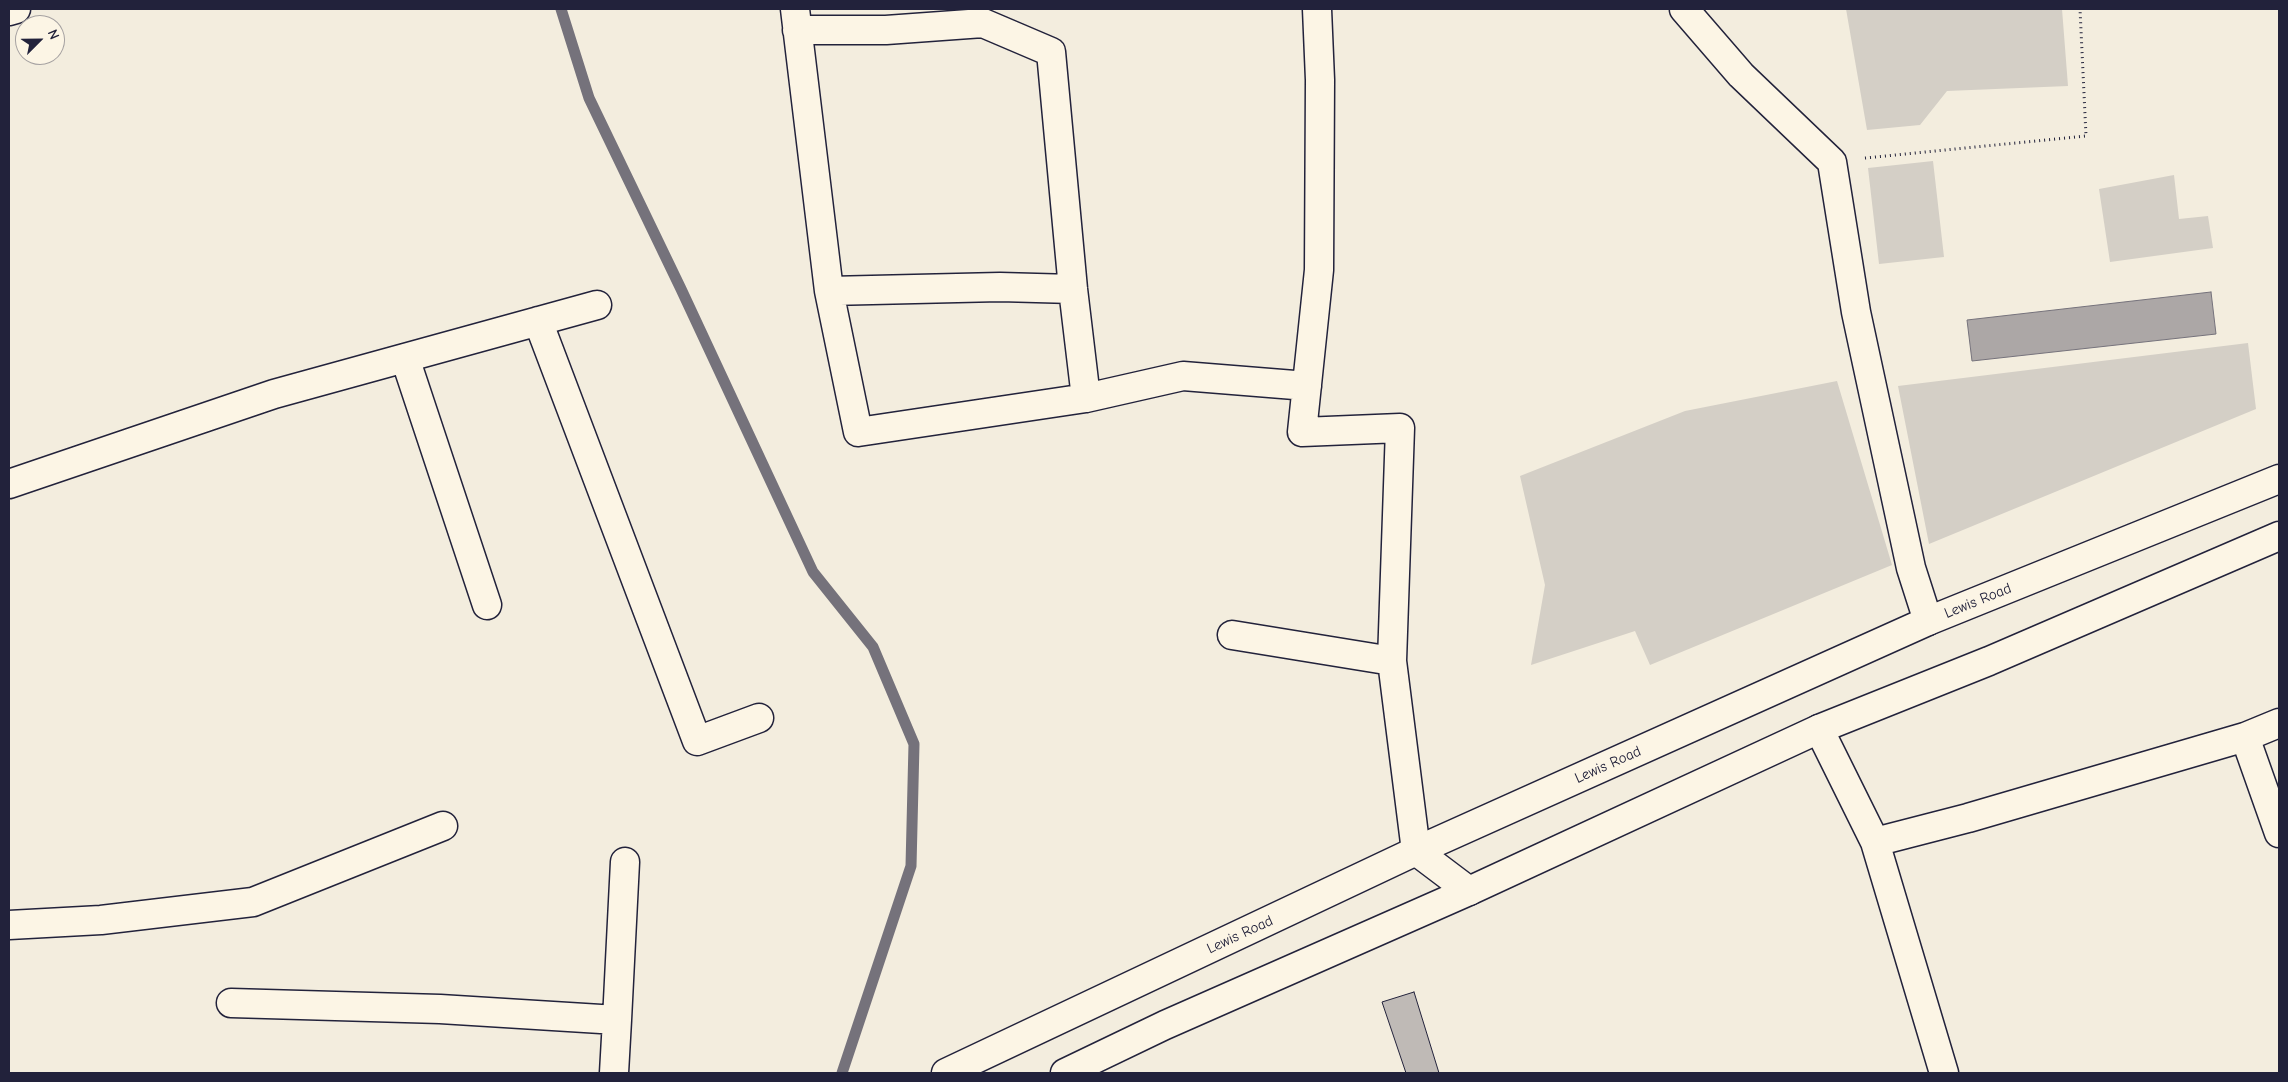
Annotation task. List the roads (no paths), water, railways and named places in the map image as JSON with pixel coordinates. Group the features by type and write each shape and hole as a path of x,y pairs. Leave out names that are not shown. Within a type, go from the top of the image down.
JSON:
{"street":[{"path":"9,11 16,9"},
{"path":"1316,9 1320,80 1320,270 1302,432 1400,428 1392,661 1416,851 1469,891"},
{"path":"1684,9 1741,75 1832,162 1856,312 1911,568 1928,621"},
{"path":"1086,398 1073,289 1051,52 983,23 886,30 796,19 829,291 858,432 1086,398 1183,376 1307,386"},
{"path":"829,291 1000,288 1073,289"},
{"path":"9,484 274,394 597,305"},
{"path":"538,321 698,741 758,718"},
{"path":"405,358 487,605"},
{"name":"Lewis Road","path":"946,1073 1416,851 1928,621 2279,479"},
{"path":"1065,1073 1174,1022 1469,891 1819,728 1989,661 2279,536"},
{"path":"1232,635 1392,661"},
{"path":"1875,842 1968,818 2245,737 2279,723"},
{"path":"1819,728 1875,842 1944,1073"},
{"path":"2245,737 2279,833"},
{"path":"9,925 102,920 253,902 444,826"},
{"path":"614,1073 625,862"},
{"path":"231,1003 440,1009 617,1020"}],"waterway":[{"path":"561,9 589,98 681,289 813,572 873,647 914,744 911,866 842,1073"}]}
